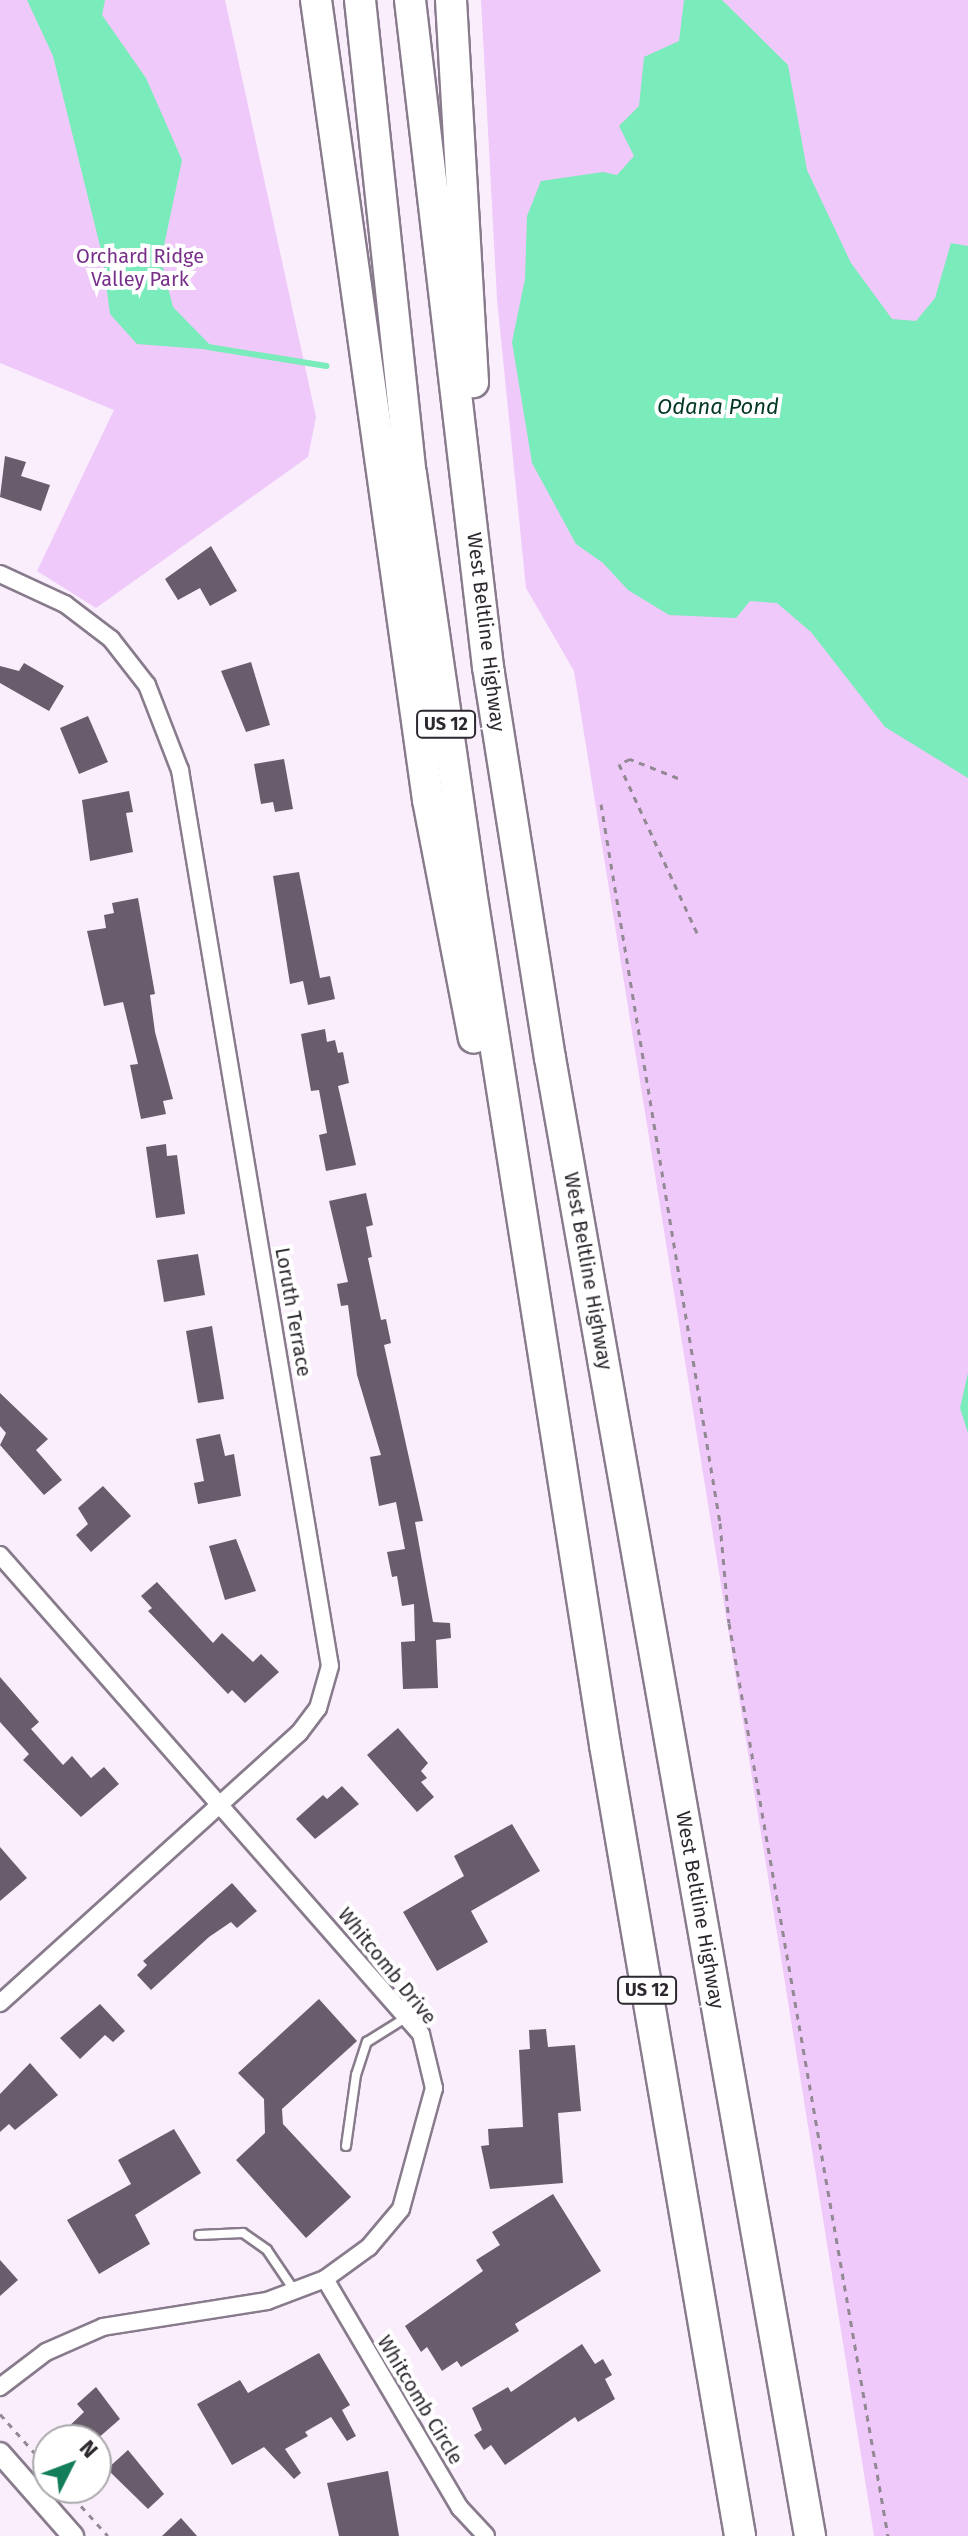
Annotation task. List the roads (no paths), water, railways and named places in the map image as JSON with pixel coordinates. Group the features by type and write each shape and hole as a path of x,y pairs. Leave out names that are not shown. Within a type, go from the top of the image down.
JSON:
{"highway":[{"path":"295,0 316,130 347,227"},
{"path":"316,0 428,800 557,1444"},
{"name":"US 12","path":"360,0 411,474 557,1444 740,2536"},
{"name":"West Beltline Highway","path":"410,0 488,667 550,1058 810,2536"},
{"path":"451,0 488,667"}],"street":[{"name":"Loruth Terrace","path":"0,574 65,604 111,639 147,685 180,770 330,1666 318,1708 299,1733 0,2003"},
{"name":"Whitcomb Drive","path":"0,1555 421,2034 434,2088 417,2166 401,2209 369,2247 325,2279 267,2301 103,2327 46,2352 0,2387"},
{"name":"Whitcomb Circle","path":"325,2279 460,2508 486,2536"},
{"path":"0,2453 73,2536"}],"lane":[{"path":"346,2146 356,2075 367,2042 407,2017"},
{"path":"199,2235 243,2233 267,2250 294,2291"}],"water":[{"path":"27,0 105,0 102,15 146,78 182,160 161,260 173,307 215,350 137,344 110,314 102,254 53,56"},
{"name":"Odana Pond","path":"684,0 722,0 788,65 807,170 851,263 892,319 916,321 935,298 951,243 968,246 968,778 885,727 811,632 777,603 750,601 736,618 669,615 628,590 603,563 576,544 532,463 512,342 525,279 527,216 541,181 603,172 617,175 634,156 619,126 639,106 644,57 679,41"},
{"path":"968,1373 968,1433 960,1408"}],"waterway":[{"path":"208,347 326,366"}],"park label":[{"name":"Orchard Ridge Valley Park","path":"140,268"}]}
